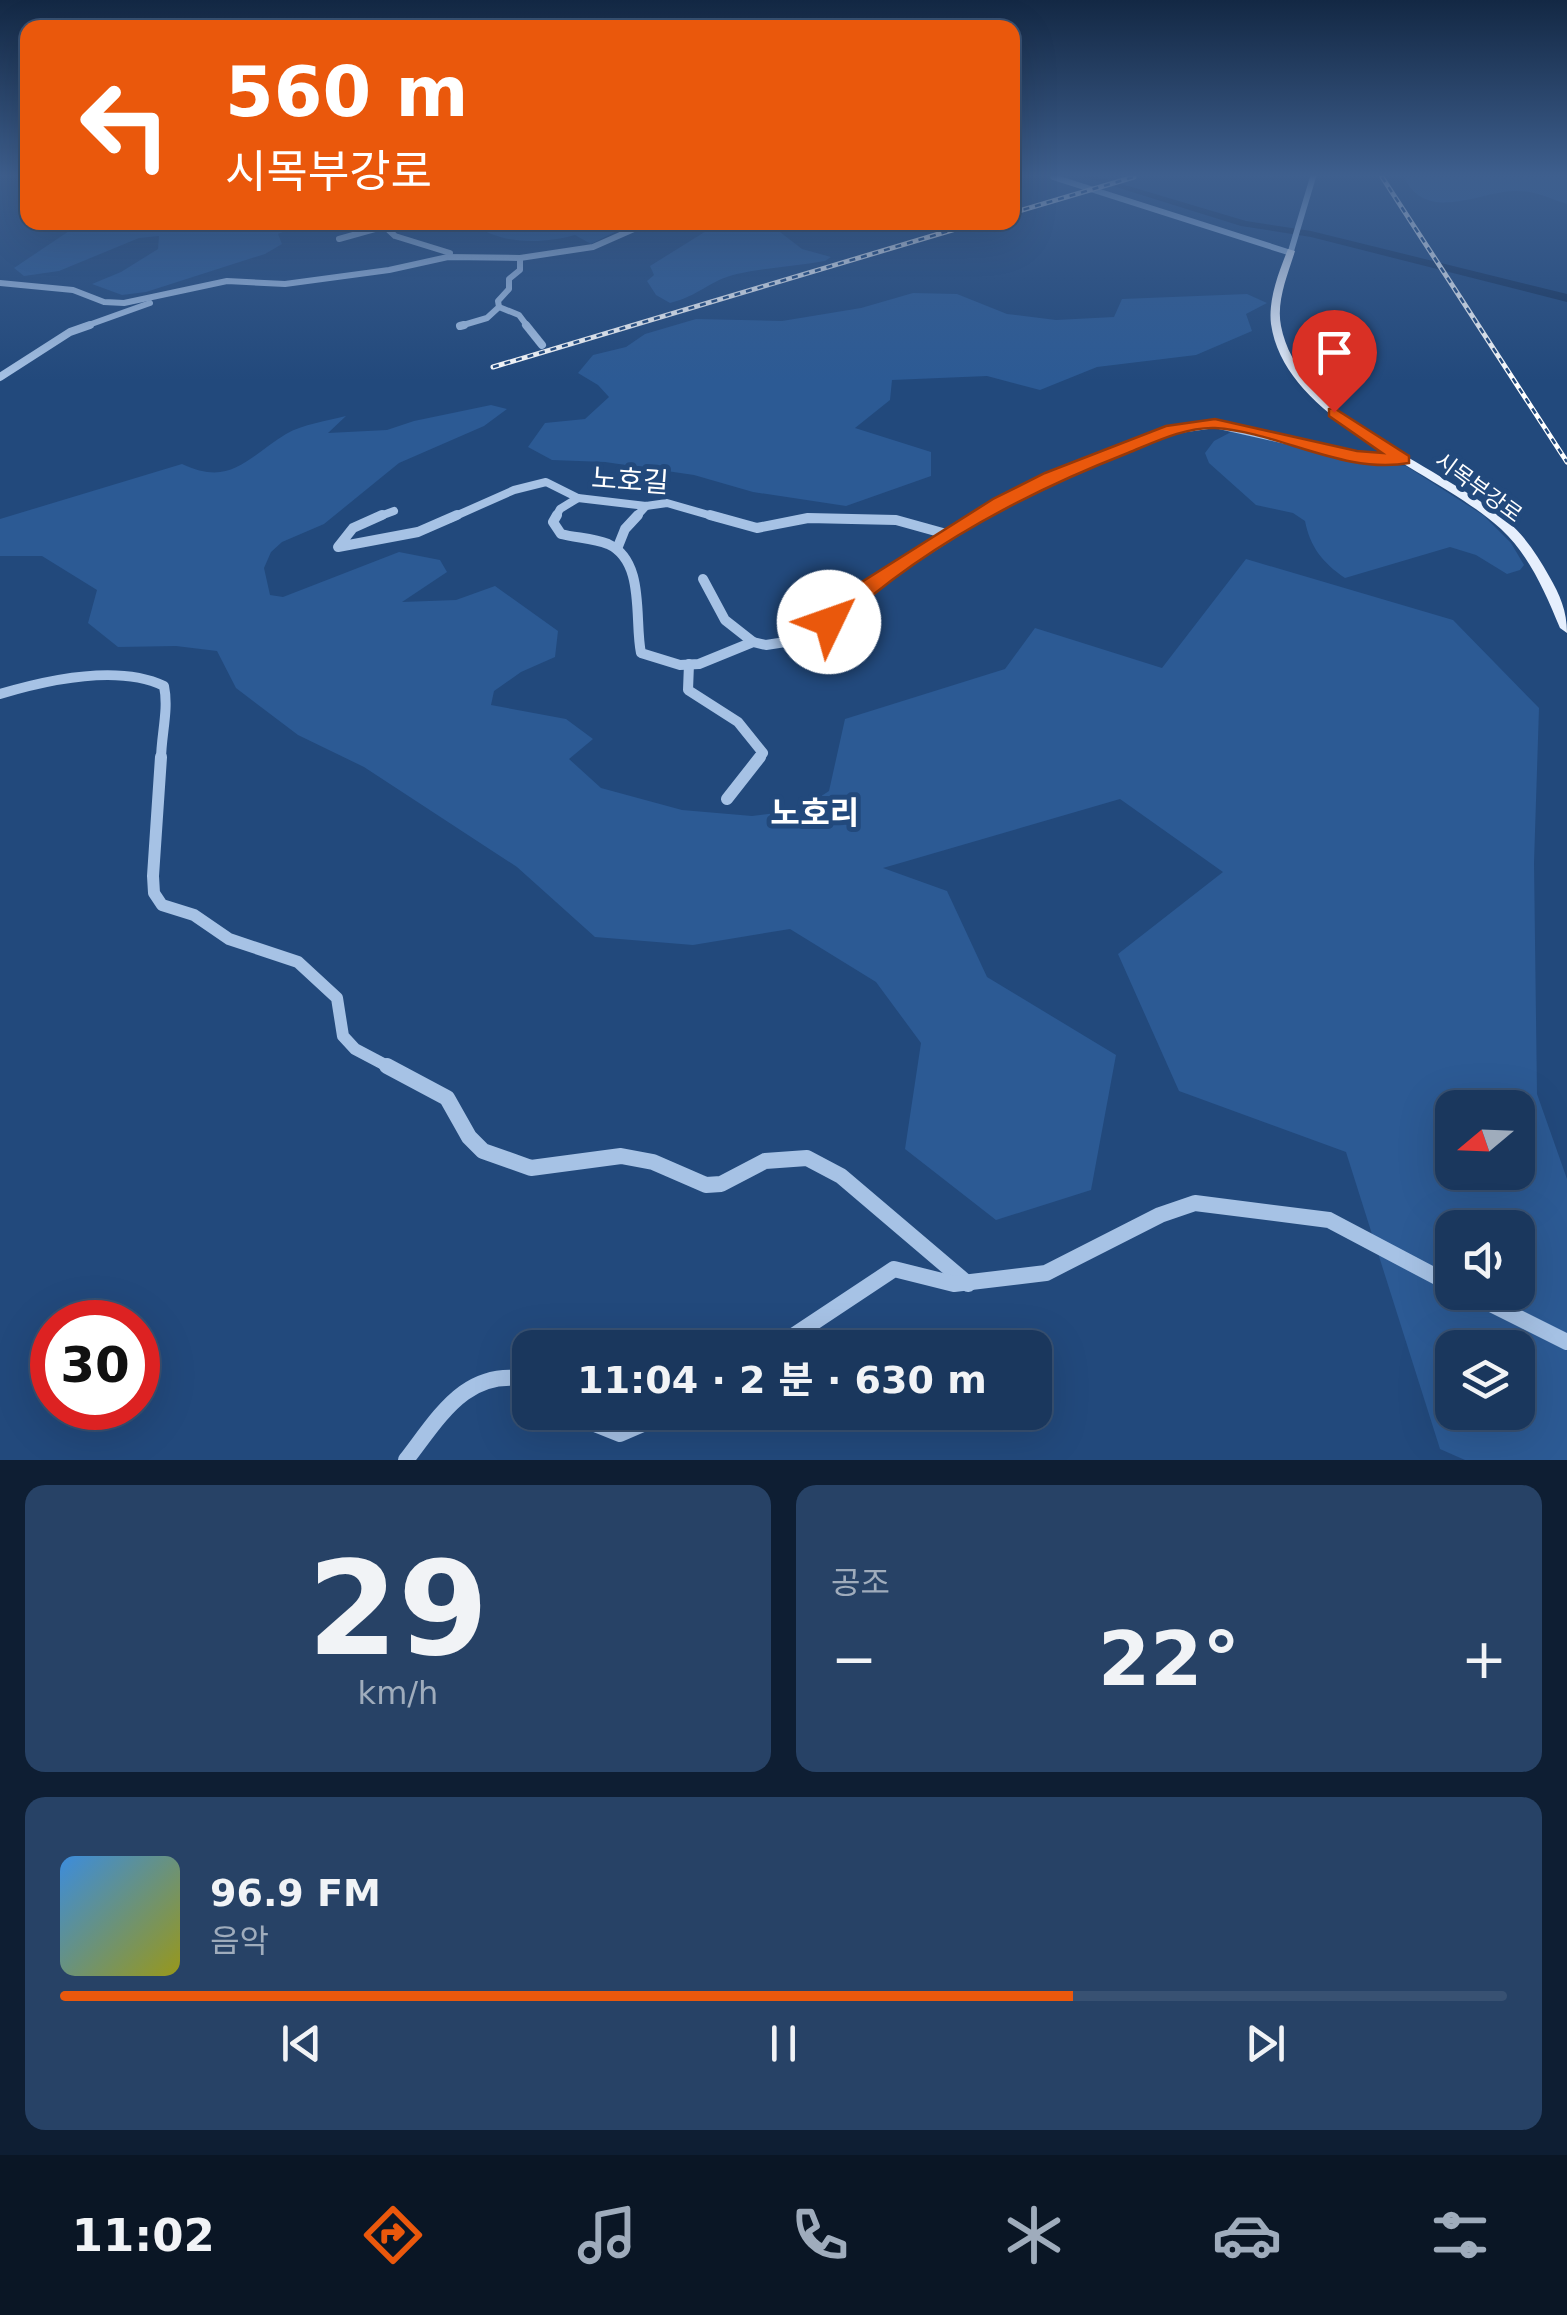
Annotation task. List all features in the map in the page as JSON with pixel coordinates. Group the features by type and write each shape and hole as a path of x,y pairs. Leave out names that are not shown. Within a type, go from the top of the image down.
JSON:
{"main road":[{"name":"시목부강로","path":"1291,252 1278,296 1276,325 1282,345 1314,393 1334,412 1504,525 1540,567 1567,628"}],"street":[{"path":"427,245 464,256"},
{"path":"0,283 24,282 73,290 114,303 227,281 285,284 464,256 520,258 597,245"},
{"path":"1269,245 1291,252 1293,245"},
{"path":"499,307 498,301 509,289 508,279 520,270 520,258"},
{"path":"0,376 57,338 167,294"},
{"path":"460,326 487,318 499,307"},
{"path":"499,307 519,315 542,345"},
{"path":"646,506 624,529 617,549 632,569 636,638 641,653 664,662 690,664 714,660 753,642 781,644 805,639 864,590 1034,485 1149,437 1188,426 1215,424 1357,456 1403,459"},
{"path":"394,511 355,525 338,547 418,532 514,490 546,482 578,498"},
{"name":"노호길","path":"617,549 592,538 561,534 553,518 578,498 646,506 667,504 757,528 808,518 896,520 950,536"},
{"path":"702,579 725,620 753,642"},
{"path":"690,664 688,690 696,699 737,721 751,745 764,753 727,799"},
{"path":"0,694 56,678 147,678 164,686 168,704 161,728 161,796 153,876 154,893 162,905 194,915 229,939 298,962 337,998 343,1036 355,1050 447,1098 469,1137 483,1151 532,1168 621,1156 653,1162 706,1185 721,1184 765,1161 807,1158 841,1176 968,1284"},
{"path":"805,1330 894,1269 968,1284 1046,1273 1160,1215 1196,1203 1329,1220 1435,1276"},
{"path":"1503,1310 1567,1342"},
{"path":"406,1460 469,1386 489,1376 512,1373"}],"shaded area":[{"path":"48,245 122,245 59,271 24,276 14,268"},
{"path":"158,245 280,245 265,254 146,292 122,295 92,284 158,249"},
{"path":"683,245 797,245 831,257 728,277 670,303 656,295 647,281 654,275 650,266"},
{"path":"913,293 957,294 1007,314 1056,320 1114,317 1122,299 1247,294 1267,303 1246,314 1252,331 1196,355 1097,367 1040,390 987,376 892,380 890,400 855,428 931,452 931,476 846,506 753,492 694,475 605,462 552,460 528,447 545,423 585,419 609,397 578,373 593,355 626,347 645,334 696,319 782,321 861,308"},
{"path":"491,405 507,409 484,426 399,463 324,524 282,542 271,552 264,568 270,595 283,597 399,552 440,560 447,572 402,602 456,600 495,586 558,631 555,657 521,672 494,691 491,705 566,719 593,739 569,759 601,788 682,810 752,816 800,810 829,791 845,719 1005,669 1035,628 1162,668 1246,559 1453,620 1539,708 1534,863 1537,1094 1567,1179 1567,1460 1465,1460 1440,1449 1346,1152 1179,1091 1118,954 1223,872 1120,799 883,868 947,891 987,977 1116,1055 1091,1190 996,1220 905,1149 921,1043 876,982 790,929 693,945 595,937 517,867 364,767 298,735 236,688 217,651 176,646 118,647 88,623 97,590 42,556 0,556 0,519 182,464 199,470 226,471 286,434 315,423 346,416 328,433 387,430"},
{"path":"1233,431 1367,462 1406,466 1483,515 1511,543 1524,565 1507,574 1476,555 1450,547 1345,578 1319,554 1305,521 1293,513 1256,505 1209,463 1205,453 1214,441"}],"waterway":[{"path":"1356,245 1567,298"}],"railway":[{"path":"493,367 901,245"},
{"path":"1426,245 1567,462"}],"district":[{"name":"노호리","path":"815,813"}],"route":[{"path":"829,622 864,590 1023,490 1172,430 1215,424 1357,456 1403,459 1334,412"}]}
